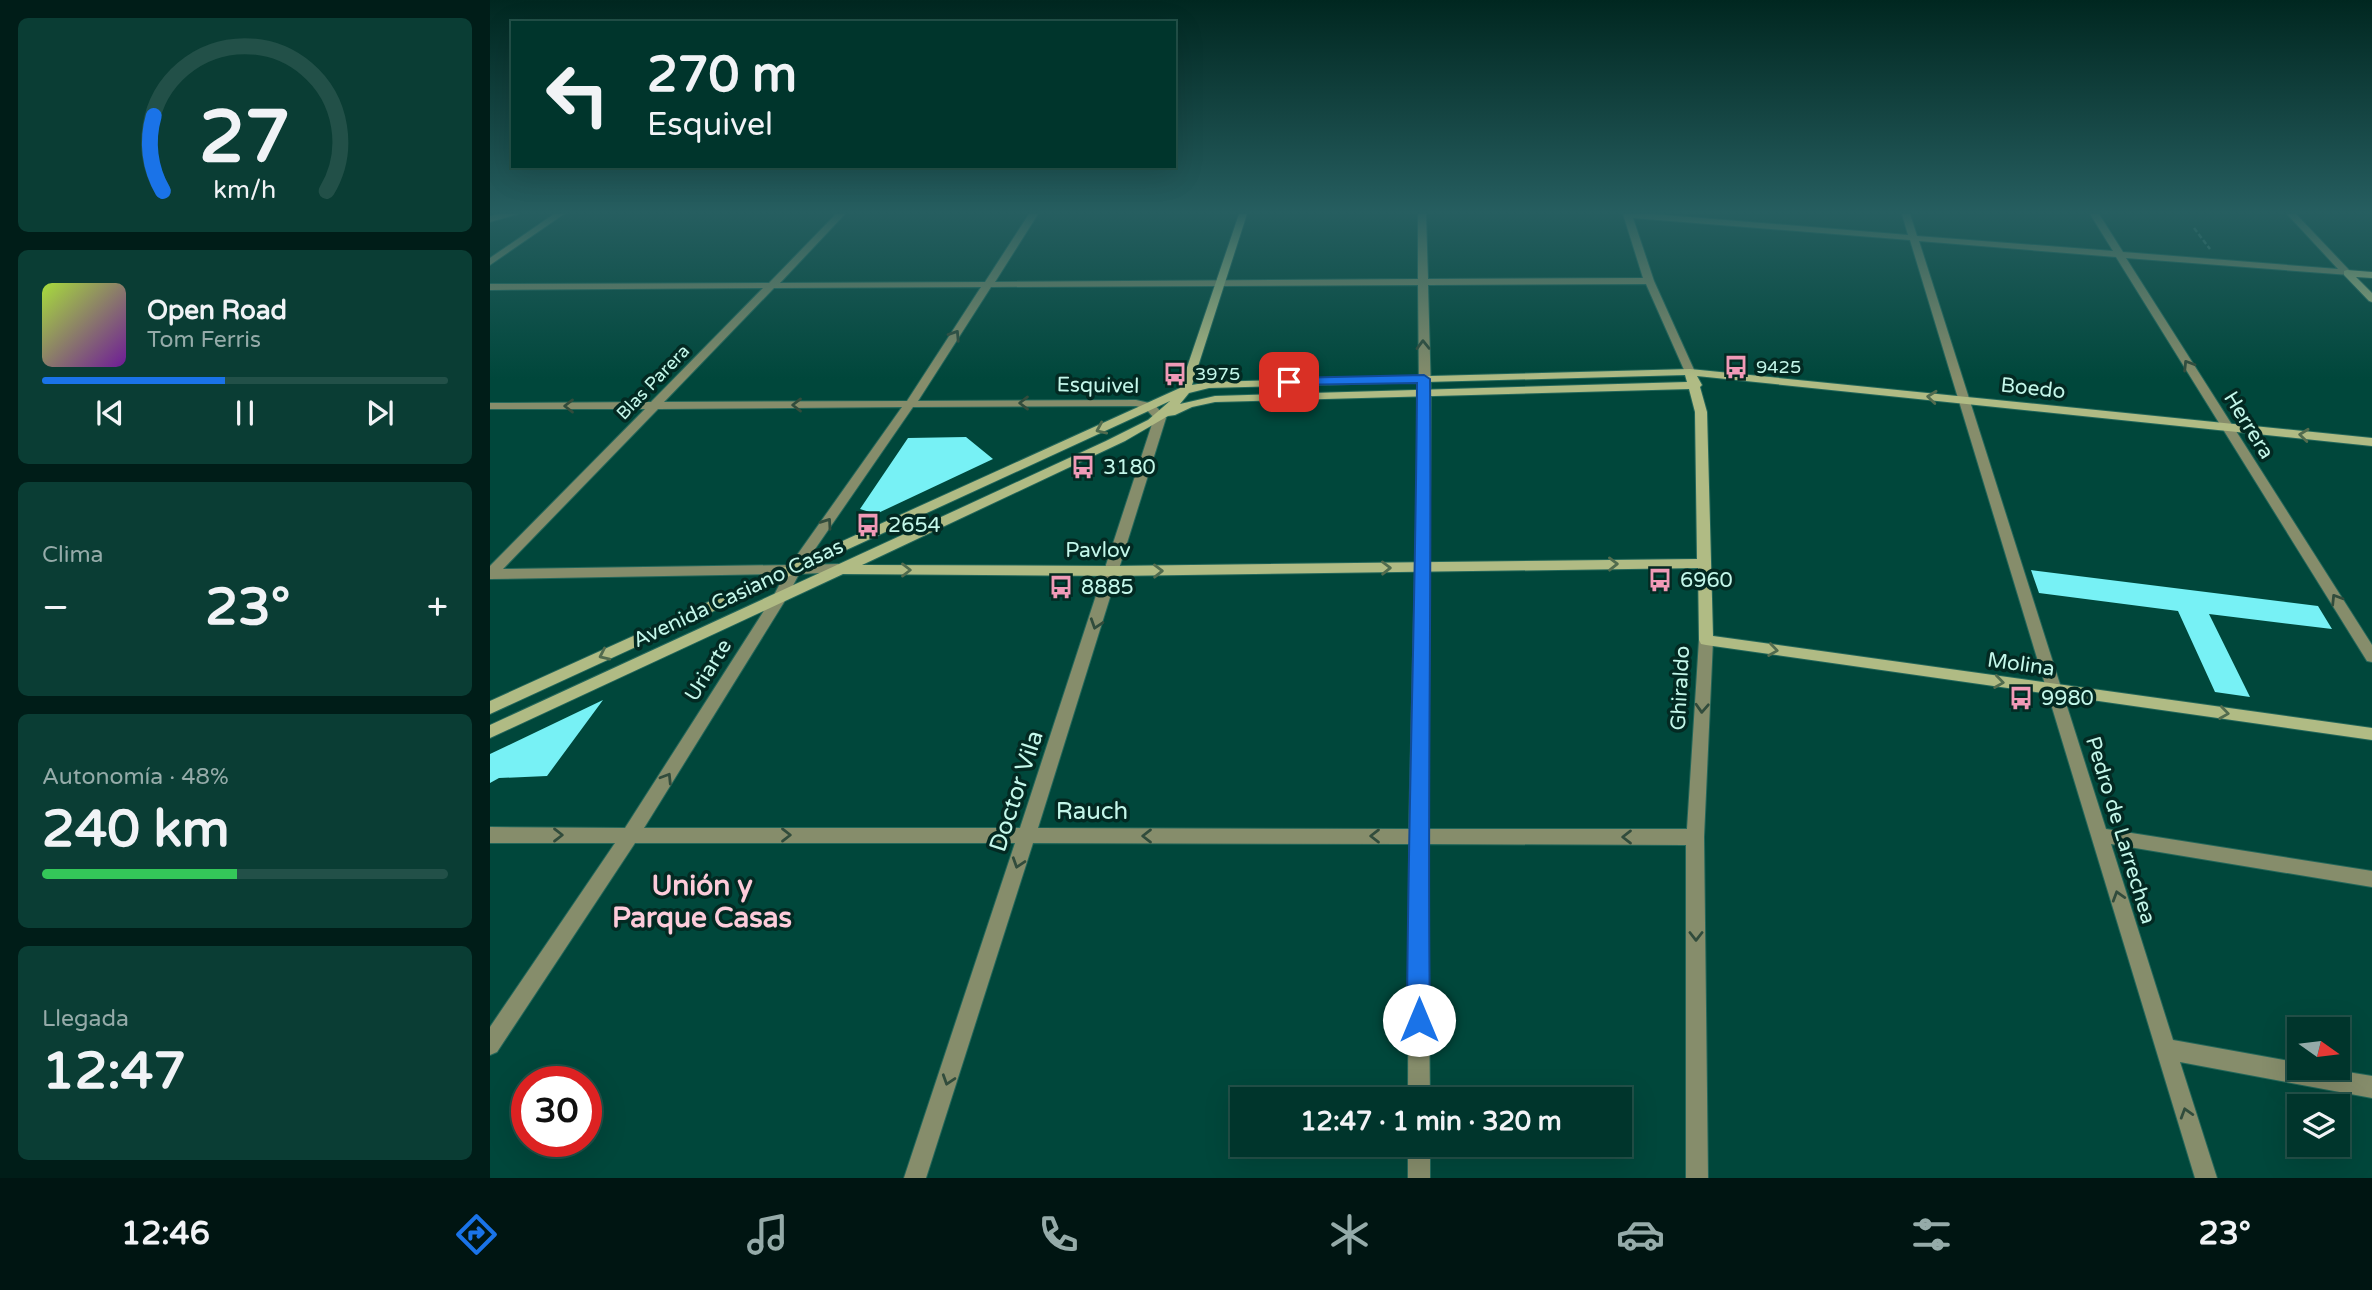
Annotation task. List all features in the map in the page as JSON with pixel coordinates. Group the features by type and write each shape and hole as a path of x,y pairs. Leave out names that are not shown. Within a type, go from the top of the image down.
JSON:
{"street":[{"name":"Blas Parera","path":"490,574 788,269"},
{"name":"Uriarte","path":"490,1045 630,835 781,596 795,568 910,404 998,269"},
{"path":"1185,390 1225,269"},
{"path":"1419,1087 1418,836 1424,567 1423,269"},
{"name":"Ghiraldo","path":"1645,269 1693,379 1701,412 1706,640 1695,837 1697,1178"},
{"name":"Pedro de Larrechea","path":"1923,269 2206,1178"},
{"name":"Herrera","path":"2129,269 2372,657"},
{"path":"2296,269 2372,275"},
{"path":"2343,269 2372,299"},
{"path":"490,287 1649,281"},
{"name":"Boedo","path":"1693,379 1964,400 2372,442"},
{"name":"Esquivel","path":"490,406 1136,403 1155,412 1215,399 1424,386 1693,379"},
{"name":"Esquivel","path":"1185,390 1234,383 1424,386"},
{"name":"Avenida Casiano Casas","path":"490,732 838,569 1155,412 1185,390"},
{"name":"Avenida Casiano Casas","path":"490,708 795,568 1155,412"},
{"name":"Doctor Vila","path":"915,1178 1114,571 1155,412"},
{"name":"Pavlov","path":"490,574 795,568 1114,571 1706,563"},
{"name":"Molina","path":"1706,640 2372,734"},
{"name":"Rauch","path":"490,835 1695,837"},
{"path":"2099,835 2372,879"},
{"path":"2166,1049 2372,1087"},
{"path":"1419,1157 1419,1178"}],"building":[{"path":"966,437 993,459 876,514 860,509 908,438"},
{"path":"2031,570 2318,606 2332,629 2209,614 2250,697 2215,692 2178,611 2039,593"},
{"path":"603,700 547,776 499,778 490,783 490,754"}],"place":[{"name":"9425","path":"1736,367"},
{"name":"3975","path":"1175,374"},
{"name":"3180","path":"1083,467"},
{"name":"2654","path":"868,525"},
{"name":"6960","path":"1660,580"},
{"name":"8885","path":"1061,587"},
{"name":"9980","path":"2021,698"}],"district":[{"name":"Unión y Parque Casas","path":"702,901"}],"route":[{"path":"1289,382 1424,379 1424,567 1418,836 1419,1020"}]}
